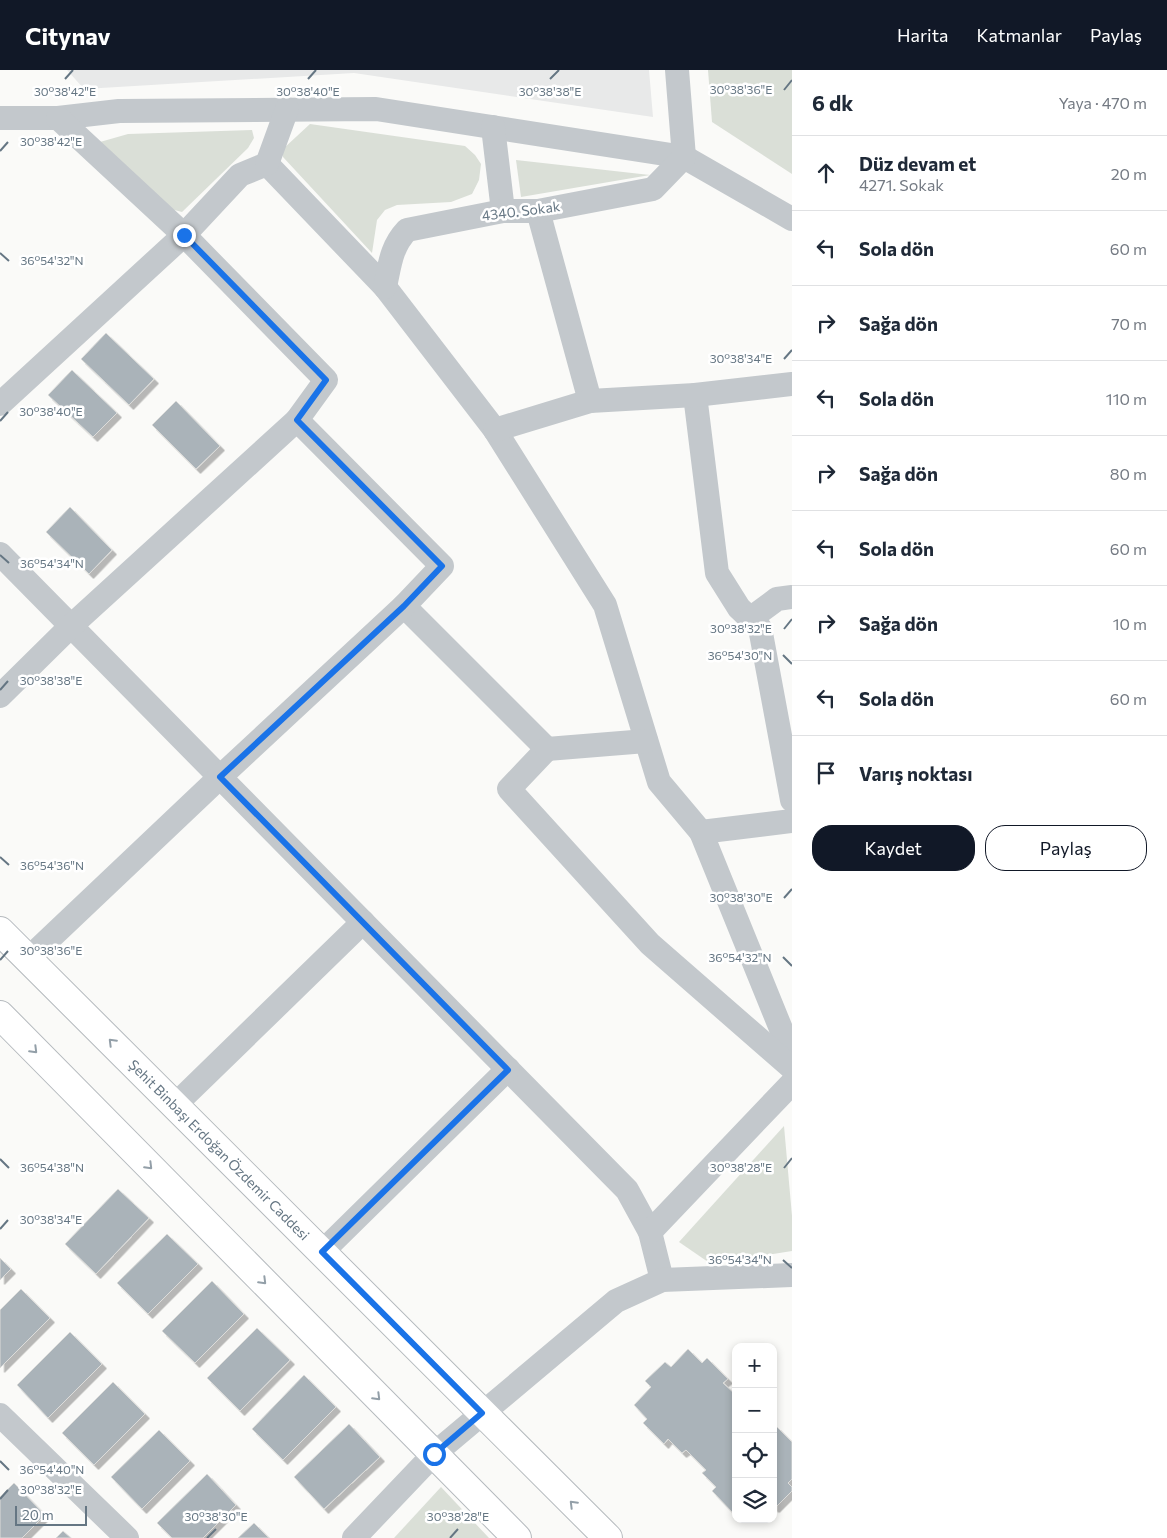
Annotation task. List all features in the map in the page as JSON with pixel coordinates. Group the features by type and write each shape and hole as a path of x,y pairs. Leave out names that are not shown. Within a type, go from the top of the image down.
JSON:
{"main road":[{"name":"Şehit Binbaşı Erdoğan Özdemir Caddesi","path":"0,931 608,1538"},
{"path":"0,1016 517,1538"}],"street":[{"path":"677,70 684,157"},
{"path":"0,118 58,118 119,111 376,108 684,157 792,218"},
{"path":"0,404 184,235 240,175 267,164 287,109"},
{"path":"0,696 71,626 297,420 326,380 184,235 58,118"},
{"path":"493,127 503,211"},
{"name":"4340. Sokak","path":"385,287 392,252 399,239 407,230 503,211 538,211 653,189 684,157"},
{"path":"267,164 385,287 496,430 606,605 659,782 701,832 792,1056"},
{"path":"538,211 590,401"},
{"path":"496,430 590,401 695,395 792,384"},
{"path":"695,395 717,573 739,608 760,628 792,800"},
{"path":"28,959 404,606 442,566 297,420"},
{"path":"0,554 627,1190 650,1232 662,1280"},
{"path":"750,618 778,599 792,597"},
{"path":"404,606 547,749"},
{"path":"646,740 547,749 509,790 650,944 792,1068"},
{"path":"701,832 792,821"},
{"path":"175,1105 363,922"},
{"path":"322,1252 508,1070"},
{"path":"650,1232 792,1083"},
{"path":"354,1538 434,1454 616,1301 662,1280 792,1275"},
{"path":"0,1415 127,1538"}],"shaded area":[{"path":"67,70 649,70 653,117 354,73 84,89"},
{"path":"708,70 792,70 792,174 712,122"},
{"path":"310,124 465,146 481,164 479,180 472,194 451,202 397,205 385,210 377,220 372,253 283,157 283,149"},
{"path":"252,130 254,138 248,148 182,212 167,208 100,142 128,134"},
{"path":"516,160 650,175 521,197"},
{"path":"784,1126 792,1216 792,1251 711,1264 679,1242"},
{"path":"441,1487 489,1538 394,1538"}],"building":[{"path":"106,333 154,379 129,405 81,359"},
{"path":"72,370 117,413 93,437 48,395"},
{"path":"176,401 220,446 196,469 152,425"},
{"path":"70,507 112,550 89,574 46,532"},
{"path":"118,1189 149,1218 96,1274 65,1244"},
{"path":"167,1234 198,1264 148,1314 117,1283"},
{"path":"0,1258 11,1269 0,1280"},
{"path":"212,1281 244,1314 195,1363 162,1331"},
{"path":"21,1289 50,1318 0,1368 0,1310"},
{"path":"257,1328 290,1360 240,1411 207,1378"},
{"path":"70,1332 102,1364 48,1418 17,1385"},
{"path":"688,1349 702,1363 707,1358 728,1379 723,1383 732,1391 732,1512 712,1491 716,1487 702,1473 706,1470 686,1450 682,1453 668,1439 664,1444 643,1423 647,1419 634,1405 651,1387 645,1381 665,1362 671,1367"},
{"path":"304,1375 336,1407 283,1460 252,1429"},
{"path":"113,1382 145,1414 94,1465 62,1433"},
{"path":"349,1424 380,1457 324,1509 294,1477"},
{"path":"777,1427 792,1442 792,1479 788,1483 792,1487 792,1491 777,1506"},
{"path":"159,1430 190,1461 142,1509 111,1477"},
{"path":"207,1474 236,1505 203,1538 172,1538 157,1523"},
{"path":"14,1483 45,1515 22,1538 0,1538 0,1497"},
{"path":"254,1523 269,1538 238,1538"},
{"path":"63,1531 71,1538 56,1538"}],"route":[{"path":"184,235 326,380 297,420 442,566 404,606 220,777 508,1070 322,1252 482,1413 434,1454"}]}
